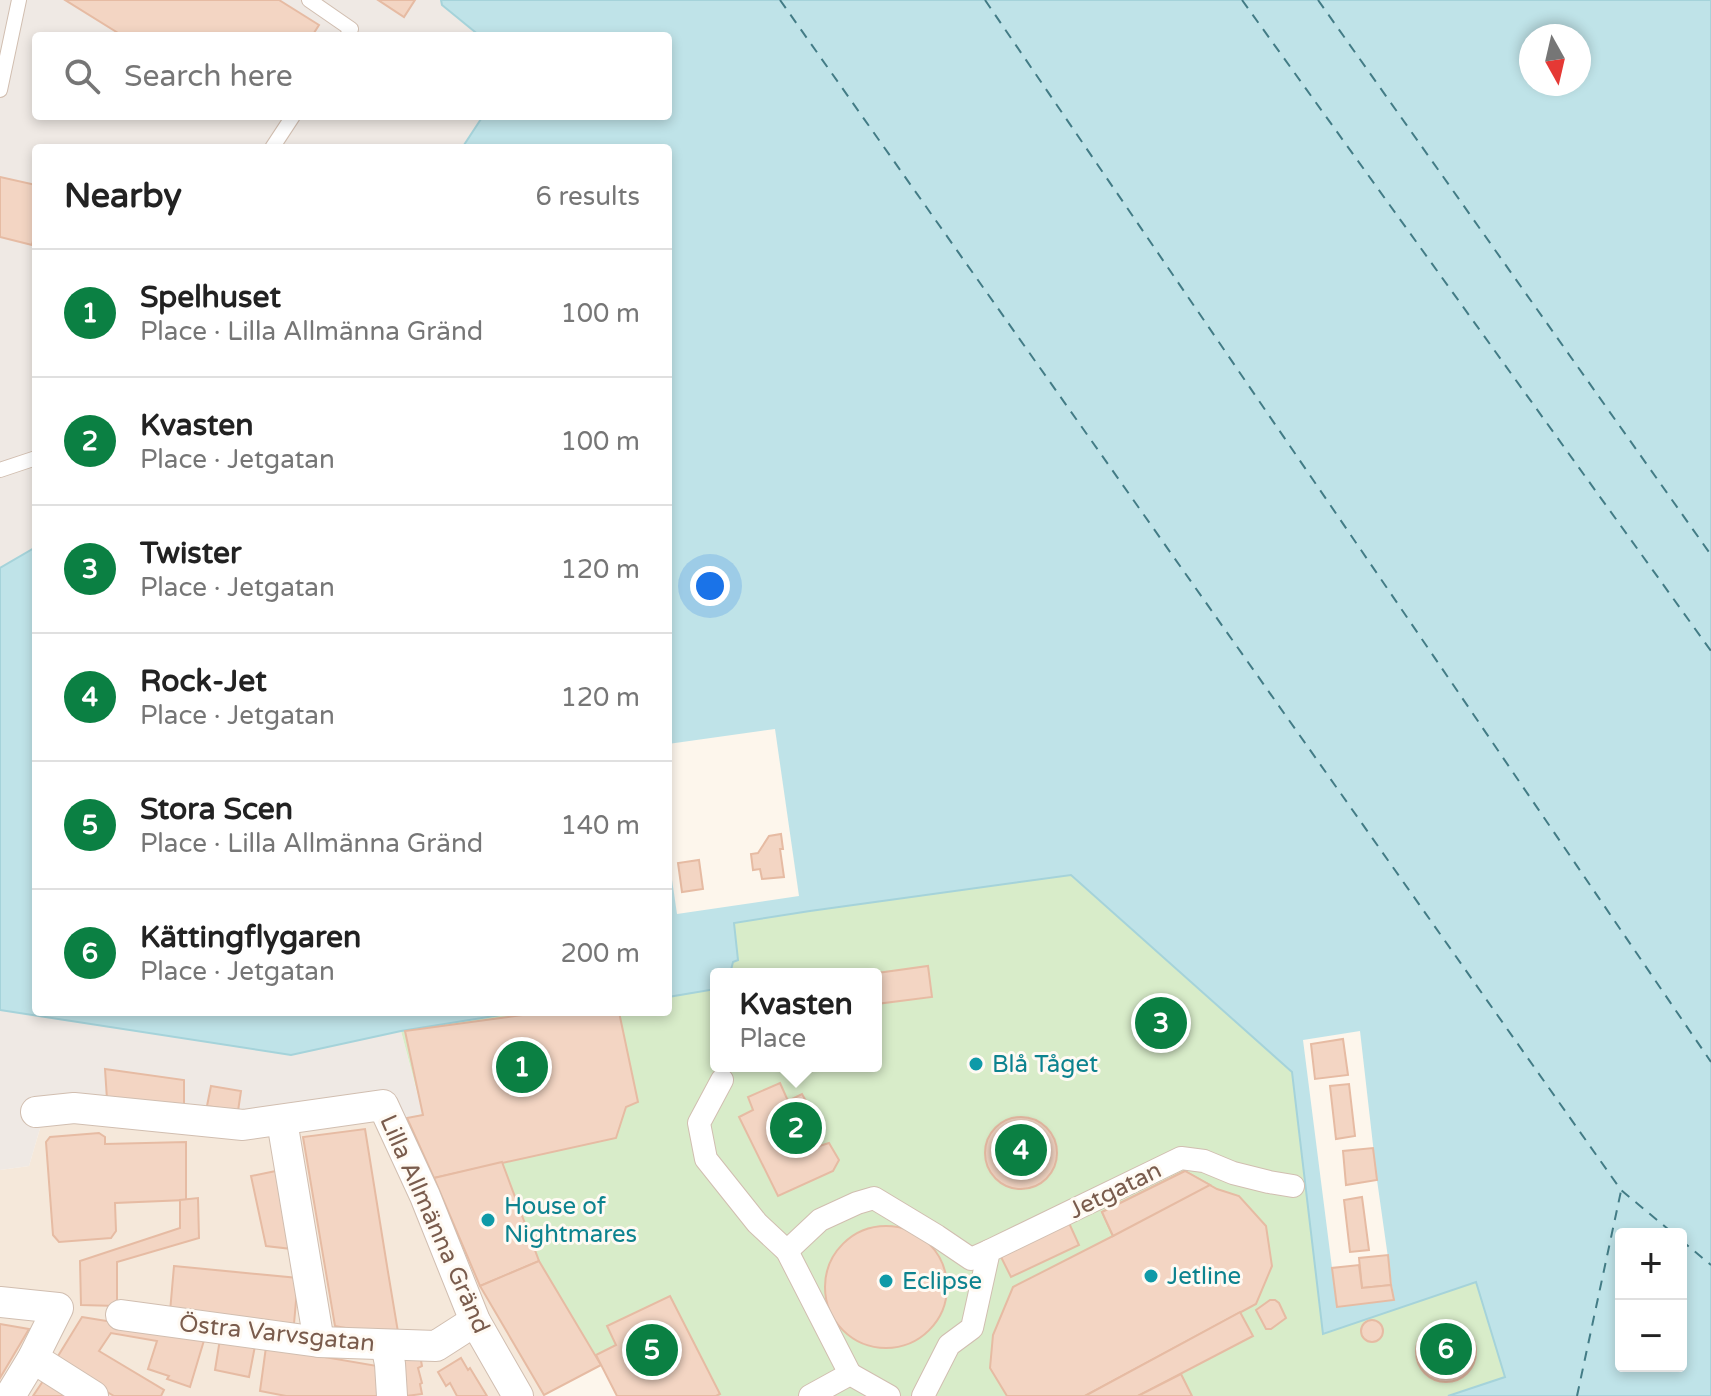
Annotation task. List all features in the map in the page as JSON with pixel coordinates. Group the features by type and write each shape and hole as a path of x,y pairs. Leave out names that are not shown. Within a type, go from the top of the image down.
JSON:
{"street":[{"path":"722,1080 699,1123 706,1159 757,1223 787,1251 850,1374 889,1396"},
{"name":"Lilla Allmänna Gränd","path":"36,1112 74,1108 243,1125 383,1105 425,1196 475,1321 518,1396"},
{"path":"282,1121 319,1342"},
{"name":"Jetgatan","path":"980,1255 1181,1158 1204,1161 1233,1173 1293,1186"},
{"path":"787,1251 820,1220 874,1198 937,1236 980,1255 972,1328 949,1345 923,1396"},
{"path":"0,1302 58,1308 10,1396"},
{"name":"Östra Varvsgatan","path":"121,1315 319,1342 436,1346 475,1321"},
{"path":"386,1345 392,1396"},
{"path":"33,1358 93,1396"},
{"path":"810,1396 850,1374"}],"lane":[{"path":"0,90 19,0"},
{"path":"309,0 351,29 349,32"},
{"path":"275,144 290,120"},
{"path":"0,470 32,459"}],"shaded area":[{"path":"0,0 441,0 442,5 475,32 32,32 32,120 480,120 465,144 32,144 32,549 0,568"},
{"path":"0,1010 291,1055 401,1031 423,1115 381,1118 190,1113 41,1125 29,1166 0,1170"},
{"path":"190,1113 407,1118 480,1286 544,1396 0,1396 0,1170 29,1166 41,1125"}],"green space":[{"path":"672,854 810,911 1071,875 1292,1072 1323,1333 1476,1282 1506,1377 1448,1396 618,1396 601,1365 544,1395 480,1286 407,1118 423,1114 401,1031 494,1016 672,1016 672,996 710,990 710,1072 882,1072 882,968 732,968 733,962 672,859"}],"water":[{"path":"441,0 1711,0 1711,1396 1448,1396 1505,1377 1476,1282 1323,1334 1292,1072 1071,875 734,923 738,960 733,962 732,968 710,968 710,990 672,996 672,144 465,144 480,120 672,120 672,32 475,32 442,5"},
{"path":"32,549 32,1015 0,1010 0,568"},
{"path":"39,1016 494,1016 401,1031 291,1055"}],"pier":[{"path":"775,729 799,896 677,914 672,880 672,743"},
{"path":"1360,1031 1394,1300 1337,1307 1303,1040"}],"building":[{"path":"65,0 279,0 319,25 315,32 117,32"},
{"path":"378,0 415,0 404,17"},
{"path":"0,177 32,184 32,245 0,237"},
{"path":"781,834 784,877 762,879 760,869 753,870 751,854 758,853 769,836"},
{"path":"699,860 703,889 682,892 678,863"},
{"path":"928,966 932,997 882,1003 882,972"},
{"path":"515,1016 620,1016 638,1102 626,1107 616,1138 434,1178 407,1118 423,1115 405,1031"},
{"path":"1343,1039 1348,1075 1315,1079 1311,1044"},
{"path":"105,1069 184,1080 184,1107 107,1099"},
{"path":"780,1083 788,1101 802,1094 821,1127 805,1133 813,1148 829,1143 839,1160 833,1171 778,1196 739,1117 753,1110 748,1097"},
{"path":"1349,1084 1355,1136 1336,1139 1330,1086"},
{"path":"211,1086 241,1091 238,1111 207,1106"},
{"path":"1028,1117 1047,1127 1055,1139 1055,1167 1047,1179 1035,1187 1014,1189 995,1179 987,1167 985,1146 995,1127 1007,1119"},
{"path":"365,1129 399,1338 335,1326 303,1137"},
{"path":"99,1133 105,1137 105,1144 186,1142 186,1200 115,1203 116,1231 111,1238 59,1242 53,1235 46,1142 50,1137"},
{"path":"1373,1148 1377,1180 1346,1185 1343,1151"},
{"name":"House of Nightmares","path":"502,1162 539,1261 480,1286 434,1178"},
{"path":"276,1171 292,1249 266,1246 251,1176"},
{"name":"Jetline","path":"1185,1171 1217,1189 1239,1196 1266,1226 1272,1266 1256,1304 1085,1396 1007,1396 990,1368 993,1335 1013,1287 1113,1236 1102,1212"},
{"path":"1185,1171 1210,1185 1113,1236 1102,1212"},
{"path":"1362,1197 1369,1250 1350,1252 1344,1200"},
{"path":"198,1198 199,1238 117,1262 117,1306 81,1305 80,1261 180,1228 180,1200"},
{"path":"1069,1223 1079,1245 1011,1277 1000,1255"},
{"name":"Eclipse","path":"886,1226 910,1230 929,1244 943,1263 947,1287 943,1311 929,1330 910,1344 886,1348 862,1344 843,1330 829,1311 825,1287 829,1263 843,1244 862,1230"},
{"path":"1388,1255 1391,1285 1362,1288 1359,1258"},
{"path":"539,1261 601,1365 544,1395 480,1286"},
{"path":"1359,1265 1362,1288 1391,1285 1394,1300 1337,1307 1332,1268"},
{"path":"174,1266 298,1278 294,1324 170,1312"},
{"path":"670,1296 720,1394 617,1396 596,1355 616,1345 607,1326"},
{"path":"1270,1300 1279,1303 1286,1318 1271,1329 1266,1329 1256,1310"},
{"path":"1240,1312 1253,1336 1138,1396 1085,1396"},
{"path":"82,1317 205,1337 190,1387 148,1369 157,1341 111,1333 99,1351 164,1390 161,1396 114,1396 55,1361"},
{"path":"1368,1320 1376,1320 1383,1331 1376,1342 1368,1342 1361,1335 1361,1327"},
{"path":"1446,1322 1458,1324 1467,1331 1474,1340 1474,1364 1467,1373 1458,1380 1446,1382 1434,1380 1425,1373 1418,1364 1416,1352 1418,1340 1425,1331 1434,1324"},
{"path":"0,1324 29,1329 0,1378"},
{"path":"220,1339 255,1346 249,1377 215,1370"},
{"path":"266,1347 383,1367 381,1396 286,1396 260,1391"},
{"path":"420,1355 422,1366 418,1368 422,1394 406,1396 398,1356"},
{"path":"461,1358 487,1396 457,1396 450,1383 446,1386 438,1372"},
{"path":"1181,1374 1192,1396 1138,1396"},
{"path":"45,1378 74,1396 33,1396"}],"ferry route":[{"path":"780,0 1621,1190 1667,1228"},
{"path":"985,0 1711,1062"},
{"path":"1242,0 1711,651"},
{"path":"1318,0 1711,555"},
{"path":"1577,1396 1621,1191"},
{"path":"1687,1245 1711,1265"}],"place":[{"name":"Twister","path":"1161,1023"},
{"name":"Blå Tåget","path":"976,1064"},
{"name":"Spelhuset","path":"522,1067"},
{"name":"Kvasten","path":"796,1128"},
{"name":"Rock-Jet","path":"1021,1150"},
{"name":"House of Nightmares","path":"488,1220"},
{"name":"Jetline","path":"1151,1276"},
{"name":"Eclipse","path":"886,1281"},
{"name":"Kättingflygaren","path":"1446,1349"},
{"name":"Stora Scen","path":"652,1350"}]}
